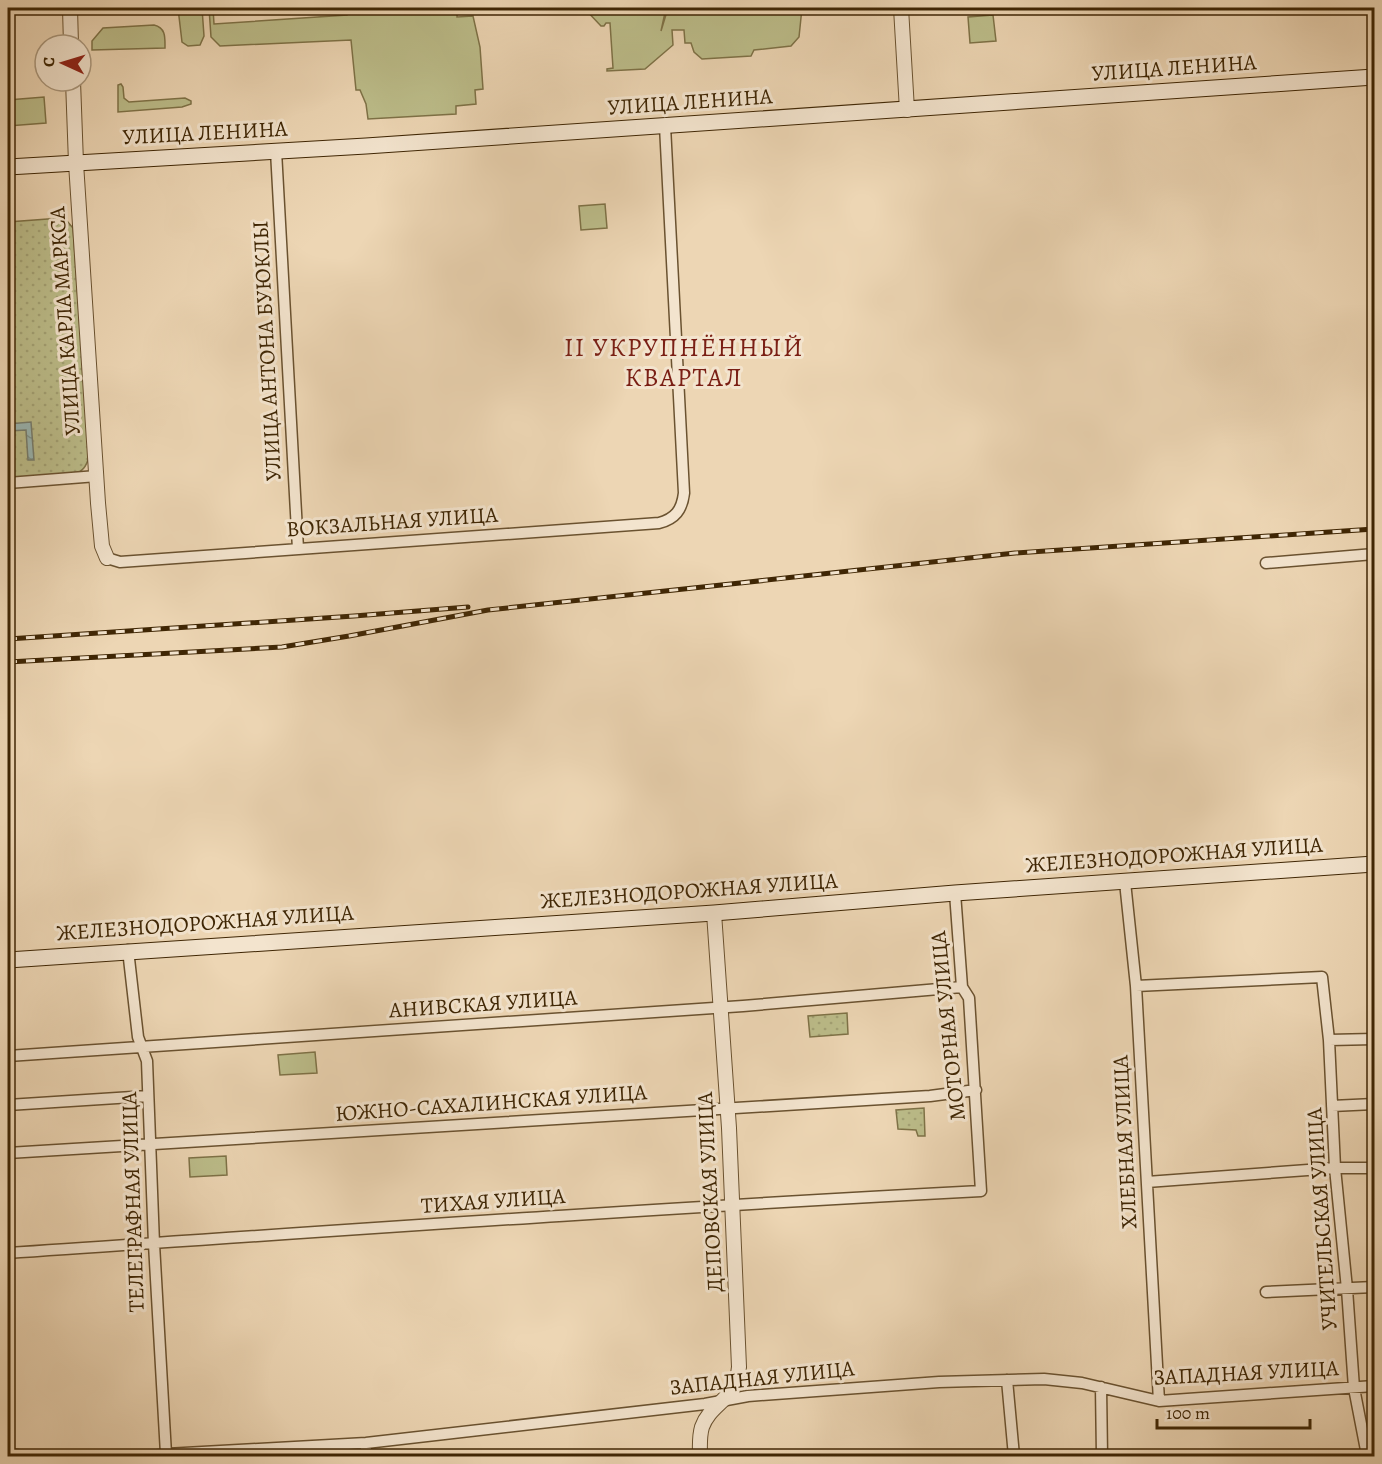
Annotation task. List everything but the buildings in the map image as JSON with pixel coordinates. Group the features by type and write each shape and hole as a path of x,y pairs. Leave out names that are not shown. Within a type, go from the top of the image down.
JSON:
{"main road":[{"name":"УЛИЦА ЛЕНИНА","path":"8,167 276,152 1374,77"},
{"name":"ЖЕЛЕЗНОДОРОЖНАЯ УЛИЦА","path":"8,960 128,950 714,913 955,893 1374,864"}],"street":[{"path":"70,8 71,33"},
{"path":"901,8 907,110"},
{"name":"УЛИЦА КАРЛА МАРКСА","path":"73,93 76,163 102,546 107,558"},
{"name":"ВОКЗАЛЬНАЯ УЛИЦА","path":"107,558 120,562 659,523 678,513 683,504 684,494 665,126"},
{"name":"УЛИЦА АНТОНА БУЮКЛЫ","path":"276,152 298,549"},
{"path":"8,483 97,476"},
{"path":"1266,563 1374,554"},
{"name":"ХЛЕБНАЯ УЛИЦА","path":"1125,882 1136,986 1159,1401"},
{"name":"МОТОРНАЯ УЛИЦА","path":"955,893 962,987 969,998 981,1191"},
{"name":"ДЕПОВСКАЯ УЛИЦА","path":"700,1456 702,1428 707,1418 735,1387 739,1367 727,1107 714,913"},
{"name":"ТЕЛЕГРАФНАЯ УЛИЦА","path":"128,950 138,1037 147,1061 154,1244 166,1454"},
{"name":"УЧИТЕЛЬСКАЯ УЛИЦА","path":"1136,986 1322,977 1329,1040 1335,1168 1354,1388 1369,1456"},
{"name":"АНИВСКАЯ УЛИЦА","path":"8,1056 720,1008 962,987"},
{"path":"1329,1040 1374,1039"},
{"name":"ЮЖНО-САХАЛИНСКАЯ УЛИЦА","path":"8,1153 930,1096 976,1090"},
{"path":"8,1105 148,1096"},
{"path":"1332,1106 1374,1104"},
{"path":"1147,1182 1335,1168 1374,1168"},
{"name":"ТИХАЯ УЛИЦА","path":"8,1252 981,1191"},
{"path":"1266,1292 1374,1287"},
{"path":"1007,1380 1014,1456"},
{"name":"ЗАПАДНАЯ УЛИЦА","path":"154,1456 366,1443 705,1404 748,1396 915,1383 1044,1380 1082,1383 1159,1401 1374,1386"},
{"path":"1101,1387 1102,1456"},
{"path":"366,1443 366,1456"},
{"path":"8,1454 24,1456"}],"green space":[{"path":"178,8 202,8 204,36 200,45 188,46 182,42"},
{"path":"209,8 213,8 214,24 347,15 347,8 449,8 449,12 457,11 457,17 473,16 480,47 483,89 475,90 476,104 456,106 456,114 368,119 366,104 360,90 356,90 351,40 220,46 211,37"},
{"path":"584,8 666,8 661,31 668,8 802,8 799,37 791,46 754,50 751,56 702,59 694,52 691,43 685,43 684,30 672,30 673,45 645,69 607,71 613,68 610,23 601,26"},
{"path":"993,15 996,41 970,43 968,17"},
{"path":"158,26 165,37 165,48 93,50 93,40 103,28"},
{"path":"121,84 124,98 129,102 185,98 191,101 191,104 182,107 118,112 118,85"},
{"path":"44,97 46,123 8,126 8,100"},
{"path":"605,204 607,228 581,230 579,206"},
{"path":"61,218 73,228 89,457 84,468 73,475 8,479 8,222"},
{"path":"847,1013 848,1034 810,1037 808,1016"},
{"path":"315,1052 317,1073 280,1075 278,1055"},
{"path":"924,1108 925,1136 918,1136 916,1130 898,1129 896,1110"},
{"path":"226,1156 227,1175 190,1177 189,1158"}],"water":[{"path":"31,422 34,460 28,460 26,430 9,431 10,462 8,462 8,424"}],"railway":[{"path":"8,662 282,647 488,610 1015,553 1374,529"},
{"path":"8,639 468,607"}],"district":[{"name":"II УКРУПНЁННЫЙ КВАРТАЛ","path":"684,362"}]}
